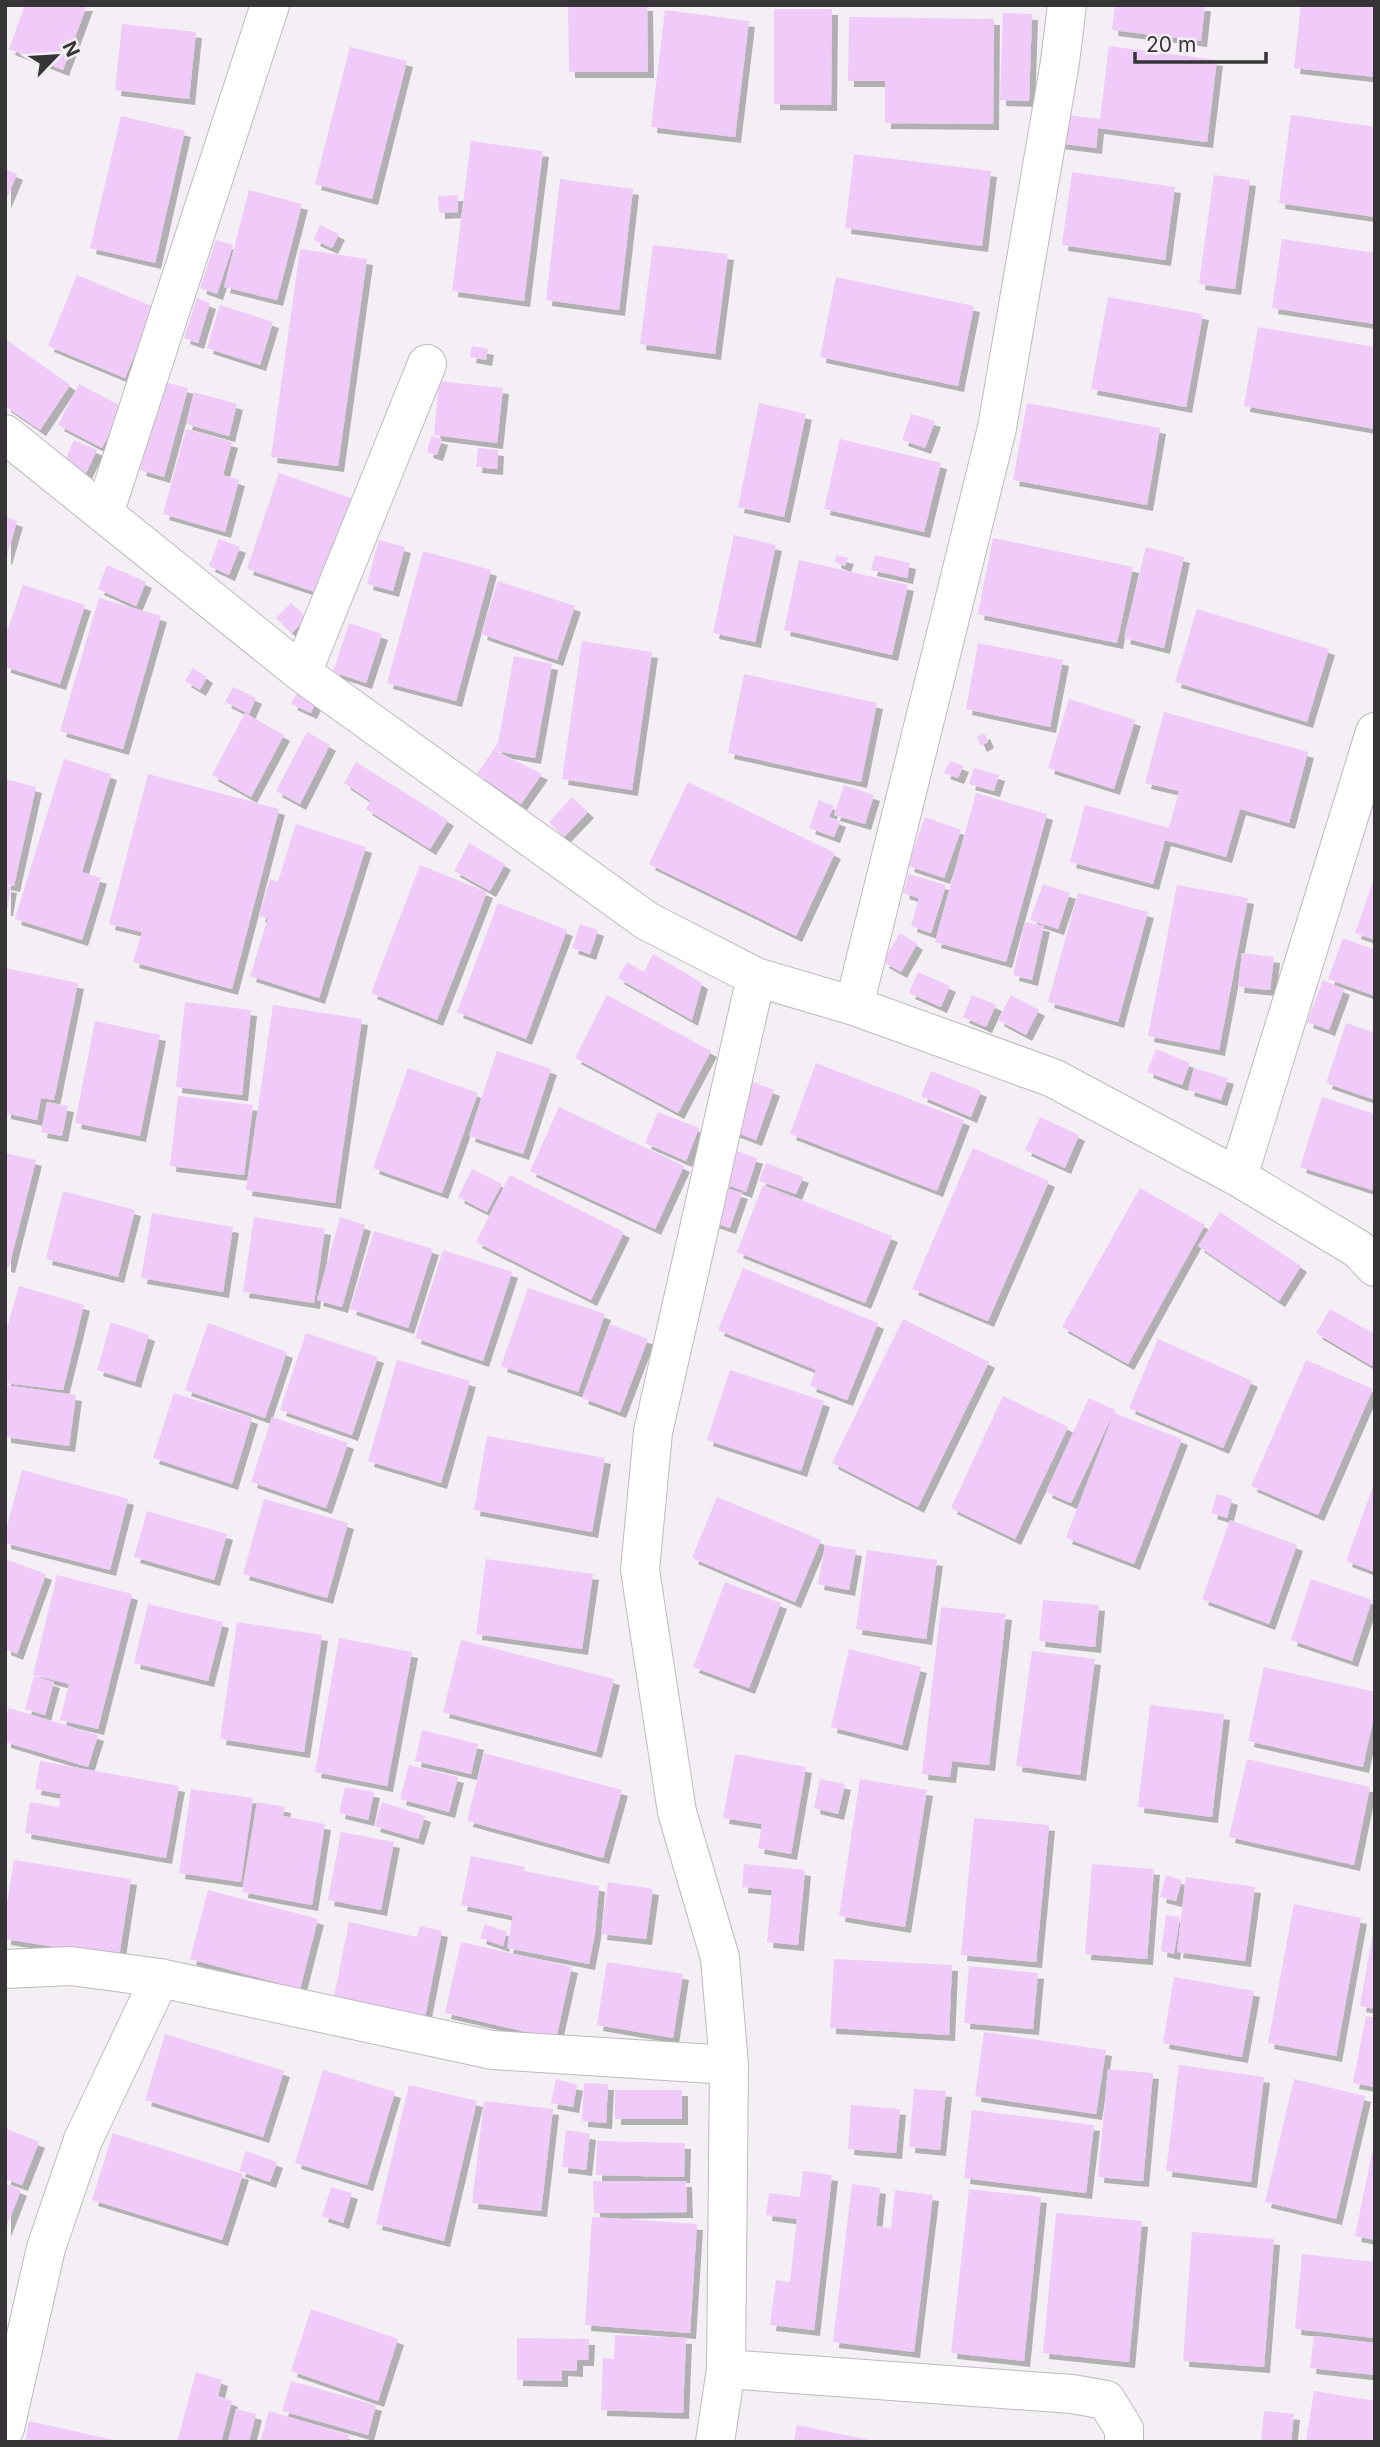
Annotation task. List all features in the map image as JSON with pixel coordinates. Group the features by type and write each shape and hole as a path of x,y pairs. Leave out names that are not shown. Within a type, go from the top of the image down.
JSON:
{"street":[{"path":"104,514 270,5"},
{"path":"854,1006 997,428 1060,62 1067,5"},
{"path":"302,673 427,363"},
{"path":"5,434 302,673 648,921 755,977 854,1006 1053,1078 1238,1177 1358,1250 1375,1267"},
{"path":"1238,1177 1368,785 1375,732"},
{"path":"715,2442 726,2369 729,2065 720,1958 677,1812 640,1570 653,1432 755,977"},
{"path":"5,1969 71,1966 160,1978 492,2050 729,2065"},
{"path":"5,2428 46,2248 83,2140 160,1978"},
{"path":"726,2369 1072,2394 1106,2400 1124,2430 1124,2442"}],"building":[{"path":"25,5 87,5 63,70 9,49"},
{"path":"568,5 647,5 648,72 569,72"},
{"path":"1115,5 1205,5 1201,41 1112,30"},
{"path":"1301,5 1375,5 1375,77 1294,68"},
{"path":"774,9 832,9 831,105 774,104"},
{"path":"665,10 749,21 735,137 651,127"},
{"path":"1003,13 1032,14 1029,101 1000,100"},
{"path":"849,17 994,19 993,124 885,123 885,81 848,81"},
{"path":"122,24 196,32 189,99 115,90"},
{"path":"1109,46 1217,60 1207,142 1098,128 1096,148 1057,143 1060,114 1100,119"},
{"path":"350,47 407,61 372,199 315,184"},
{"path":"1291,115 1375,127 1375,217 1279,203"},
{"path":"121,116 185,131 155,263 90,248"},
{"path":"471,141 543,151 524,301 452,291"},
{"path":"854,154 991,171 982,246 845,228"},
{"path":"5,169 17,174 5,203"},
{"path":"1072,172 1175,187 1165,260 1062,245"},
{"path":"1214,175 1250,180 1235,289 1199,284"},
{"path":"560,179 633,189 619,310 546,300"},
{"path":"249,190 302,204 277,300 224,287"},
{"path":"458,195 458,212 439,213 438,196"},
{"path":"320,225 339,234 332,248 314,240"},
{"path":"1282,239 1375,253 1375,324 1272,308"},
{"path":"216,240 233,245 217,294 200,288"},
{"path":"653,245 728,254 715,354 640,344"},
{"path":"300,249 367,259 338,466 271,457"},
{"path":"77,275 154,307 125,378 48,346"},
{"path":"836,277 974,306 958,386 820,357"},
{"path":"1108,297 1203,314 1186,407 1091,389"},
{"path":"197,298 210,303 198,343 184,338"},
{"path":"220,305 273,322 260,365 207,348"},
{"path":"1258,327 1375,347 1375,429 1244,406"},
{"path":"8,341 70,385 40,430 5,406 5,345"},
{"path":"472,346 488,349 486,360 470,357"},
{"path":"439,381 503,388 497,443 434,435"},
{"path":"164,382 188,388 164,477 140,470"},
{"path":"79,384 123,407 102,448 58,425"},
{"path":"194,392 237,404 229,436 186,424"},
{"path":"759,403 806,414 784,517 738,507"},
{"path":"1027,403 1160,428 1147,505 1013,480"},
{"path":"911,414 935,421 925,448 902,440"},
{"path":"186,429 232,442 223,475 239,480 225,532 163,514"},
{"path":"431,436 442,439 437,455 427,452"},
{"path":"840,439 941,463 924,532 824,509"},
{"path":"74,440 97,450 86,473 64,462"},
{"path":"478,448 498,450 497,469 476,467"},
{"path":"279,473 351,498 318,593 247,569"},
{"path":"5,517 17,521 6,559 5,558"},
{"path":"734,535 776,545 755,642 713,633"},
{"path":"993,538 1133,567 1117,643 978,614"},
{"path":"219,539 240,547 229,575 209,566"},
{"path":"379,540 405,547 393,591 367,584"},
{"path":"1146,547 1184,557 1164,648 1124,638"},
{"path":"423,551 491,570 456,701 387,683"},
{"path":"836,555 848,558 845,566 835,562"},
{"path":"875,555 910,563 907,578 871,570"},
{"path":"799,560 908,585 892,655 784,630"},
{"path":"107,565 146,582 136,606 98,589"},
{"path":"498,581 575,606 557,660 481,634"},
{"path":"23,585 85,605 60,684 5,667 5,637"},
{"path":"99,598 161,616 123,749 60,731"},
{"path":"291,603 307,618 292,633 276,618"},
{"path":"1197,609 1329,649 1307,722 1175,682"},
{"path":"349,623 382,634 366,683 333,672"},
{"path":"582,641 652,652 632,790 562,779"},
{"path":"978,643 1063,660 1050,727 966,709"},
{"path":"514,656 552,664 535,758 496,751 542,774 521,804 477,774 498,743"},
{"path":"193,668 207,677 200,690 185,681"},
{"path":"744,674 877,703 861,782 728,753"},
{"path":"233,687 256,698 249,714 225,702"},
{"path":"297,693 316,702 311,713 291,704"},
{"path":"1069,699 1135,720 1114,789 1048,768"},
{"path":"1164,712 1308,752 1289,823 1240,809 1226,857 1165,840 1153,884 1070,862 1085,805 1169,828 1179,791 1145,783"},
{"path":"245,713 284,735 251,797 212,775"},
{"path":"307,732 330,745 300,804 276,791"},
{"path":"984,733 988,742 981,746 977,737"},
{"path":"64,759 111,774 82,872 101,878 82,940 15,919"},
{"path":"950,761 963,766 958,778 944,773"},
{"path":"356,762 448,820 430,849 366,809 371,801 344,783"},
{"path":"974,768 999,775 994,791 969,784"},
{"path":"148,774 279,809 232,989 133,962 142,932 109,924"},
{"path":"5,779 36,787 14,886 5,884"},
{"path":"688,782 835,853 796,936 649,864"},
{"path":"844,785 874,795 865,824 834,815"},
{"path":"976,793 1047,814 1006,962 935,942"},
{"path":"572,797 588,812 564,837 549,822"},
{"path":"819,800 834,806 829,817 840,821 834,837 809,828"},
{"path":"925,817 961,830 944,878 908,866"},
{"path":"296,824 366,847 319,998 250,976 268,918 259,916 270,879 278,882"},
{"path":"469,843 505,864 490,891 454,871"},
{"path":"420,865 487,892 437,1020 371,993"},
{"path":"909,874 946,885 931,933 911,926 919,898 903,893"},
{"path":"1375,879 1375,940 1355,933"},
{"path":"1043,884 1070,893 1058,929 1030,920"},
{"path":"1177,885 1248,898 1219,1050 1148,1036"},
{"path":"5,886 11,887 7,910 5,910"},
{"path":"1078,893 1148,912 1118,1022 1048,1002"},
{"path":"498,903 567,930 526,1039 457,1012"},
{"path":"1025,922 1044,926 1032,980 1013,975"},
{"path":"580,924 598,930 590,954 572,948"},
{"path":"900,933 917,944 901,972 883,962"},
{"path":"1343,938 1375,950 1375,996 1328,979"},
{"path":"1242,953 1274,957 1270,990 1238,987"},
{"path":"653,954 702,983 692,1020 618,978 627,962 644,972"},
{"path":"5,968 78,983 54,1100 41,1098 37,1120 5,1113"},
{"path":"918,972 950,986 941,1007 909,993"},
{"path":"1323,980 1344,989 1329,1030 1307,1022"},
{"path":"607,995 711,1051 678,1113 575,1058"},
{"path":"972,995 996,1005 986,1027 963,1017"},
{"path":"1011,995 1039,1010 1026,1035 998,1020"},
{"path":"185,1002 251,1010 242,1095 176,1087"},
{"path":"273,1005 362,1019 335,1203 246,1190"},
{"path":"95,1021 160,1035 140,1136 75,1123"},
{"path":"1346,1023 1375,1033 1375,1100 1326,1083"},
{"path":"1156,1049 1190,1063 1182,1085 1147,1072"},
{"path":"497,1051 551,1069 523,1154 469,1136"},
{"path":"816,1063 964,1120 937,1191 790,1134"},
{"path":"408,1068 478,1093 442,1193 373,1168"},
{"path":"1194,1068 1228,1078 1221,1100 1188,1090"},
{"path":"931,1071 981,1091 971,1117 921,1096"},
{"path":"745,1079 774,1090 756,1140 727,1129"},
{"path":"178,1096 253,1105 244,1175 170,1166"},
{"path":"1322,1097 1375,1114 1375,1191 1300,1167"},
{"path":"47,1102 68,1106 62,1136 41,1132"},
{"path":"559,1107 684,1166 655,1229 530,1171"},
{"path":"658,1112 699,1128 686,1161 645,1143"},
{"path":"1040,1117 1079,1135 1065,1168 1025,1150"},
{"path":"973,1148 1049,1181 988,1321 912,1289"},
{"path":"734,1150 757,1158 746,1192 723,1183"},
{"path":"5,1153 36,1160 9,1267 5,1266"},
{"path":"766,1163 803,1177 796,1194 759,1181"},
{"path":"472,1169 502,1184 487,1212 458,1197"},
{"path":"510,1175 624,1232 591,1300 476,1242"},
{"path":"763,1185 892,1236 865,1303 737,1252"},
{"path":"720,1186 742,1193 730,1228 709,1221"},
{"path":"1140,1188 1205,1225 1128,1364 1062,1327"},
{"path":"63,1191 135,1210 118,1277 46,1259"},
{"path":"1220,1212 1301,1266 1279,1301 1198,1246"},
{"path":"152,1213 233,1227 223,1292 141,1278"},
{"path":"254,1217 325,1229 314,1303 243,1292"},
{"path":"340,1217 365,1225 342,1307 317,1300"},
{"path":"374,1231 433,1249 408,1328 350,1309"},
{"path":"443,1250 512,1272 483,1361 415,1338"},
{"path":"743,1268 878,1323 847,1400 810,1386 816,1370 718,1330"},
{"path":"19,1286 84,1305 63,1390 5,1383 5,1335"},
{"path":"528,1288 605,1314 578,1392 501,1366"},
{"path":"1330,1309 1375,1334 1375,1361 1372,1366 1316,1333"},
{"path":"903,1319 989,1362 918,1507 832,1463"},
{"path":"111,1322 149,1335 135,1382 97,1370"},
{"path":"208,1323 287,1352 265,1418 185,1390"},
{"path":"610,1324 648,1339 620,1412 582,1398"},
{"path":"306,1333 378,1357 352,1435 280,1410"},
{"path":"1158,1339 1252,1381 1223,1448 1129,1408"},
{"path":"397,1360 470,1381 441,1483 368,1461"},
{"path":"1306,1360 1373,1389 1318,1515 1251,1486"},
{"path":"730,1370 824,1401 801,1471 707,1440"},
{"path":"5,1385 76,1395 69,1446 5,1437"},
{"path":"174,1393 252,1418 232,1484 153,1458"},
{"path":"1003,1396 1068,1427 1015,1539 951,1508"},
{"path":"1089,1398 1115,1410 1071,1503 1046,1492"},
{"path":"1114,1413 1182,1439 1134,1564 1066,1538"},
{"path":"272,1417 348,1443 326,1508 251,1482"},
{"path":"487,1436 605,1458 592,1532 474,1510"},
{"path":"22,1470 128,1499 110,1570 5,1543"},
{"path":"1375,1484 1375,1572 1346,1561"},
{"path":"1217,1494 1232,1499 1227,1518 1211,1513"},
{"path":"717,1497 821,1540 795,1602 692,1558"},
{"path":"264,1499 348,1523 327,1598 243,1574"},
{"path":"147,1511 227,1534 214,1580 134,1557"},
{"path":"1230,1520 1297,1545 1269,1624 1202,1599"},
{"path":"825,1545 856,1550 849,1590 818,1584"},
{"path":"867,1550 937,1560 926,1639 856,1629"},
{"path":"5,1559 46,1574 17,1654 5,1649"},
{"path":"486,1559 593,1574 582,1649 476,1634"},
{"path":"57,1575 132,1594 98,1729 60,1720 69,1684 33,1675"},
{"path":"1311,1579 1372,1600 1352,1661 1291,1640"},
{"path":"725,1582 781,1603 749,1688 693,1667"},
{"path":"1043,1600 1099,1605 1095,1647 1039,1641"},
{"path":"148,1604 223,1622 208,1681 134,1663"},
{"path":"941,1607 1006,1614 989,1765 952,1761 950,1777 922,1774"},
{"path":"237,1622 322,1635 304,1752 220,1739"},
{"path":"339,1638 412,1652 387,1786 315,1772"},
{"path":"461,1640 614,1679 596,1752 443,1712"},
{"path":"849,1649 921,1667 902,1745 831,1727"},
{"path":"1032,1651 1095,1659 1080,1775 1016,1766"},
{"path":"1264,1667 1375,1692 1375,1711 1363,1767 1248,1741"},
{"path":"34,1676 54,1682 45,1715 25,1709"},
{"path":"1150,1705 1224,1714 1212,1817 1138,1807"},
{"path":"9,1708 98,1735 88,1767 5,1742 5,1720"},
{"path":"422,1730 478,1744 471,1774 415,1761"},
{"path":"484,1753 622,1790 603,1858 467,1821"},
{"path":"735,1754 806,1767 791,1854 758,1848 762,1824 723,1818"},
{"path":"1247,1759 1370,1787 1354,1865 1229,1837"},
{"path":"40,1761 179,1786 166,1858 25,1833 30,1802 59,1807 61,1794 35,1789"},
{"path":"409,1765 458,1777 449,1812 400,1799"},
{"path":"820,1779 845,1784 838,1814 814,1808"},
{"path":"860,1779 927,1790 905,1927 839,1916"},
{"path":"345,1787 374,1792 368,1820 339,1813"},
{"path":"191,1789 253,1798 241,1882 179,1873"},
{"path":"257,1802 285,1807 283,1816 325,1824 312,1905 242,1892"},
{"path":"382,1802 425,1816 418,1839 374,1826"},
{"path":"974,1818 1049,1825 1036,1962 961,1955"},
{"path":"341,1832 394,1842 381,1910 328,1900"},
{"path":"471,1856 525,1867 524,1871 599,1886 589,1964 507,1948 513,1916 461,1905"},
{"path":"14,1860 131,1879 119,1957 5,1939 5,1916"},
{"path":"744,1864 805,1870 798,1945 767,1942 772,1890 742,1887"},
{"path":"1092,1864 1154,1869 1147,1959 1085,1954"},
{"path":"1166,1875 1182,1880 1176,1901 1160,1897"},
{"path":"1186,1877 1255,1887 1245,1961 1177,1952"},
{"path":"608,1882 653,1889 646,1939 601,1934"},
{"path":"208,1890 318,1919 300,1989 190,1959"},
{"path":"1294,1904 1361,1918 1336,2056 1268,2043"},
{"path":"1166,1915 1180,1917 1174,1954 1161,1951"},
{"path":"349,1922 417,1937 420,1926 442,1931 423,2027 399,2022 402,2011 334,1997"},
{"path":"485,1924 507,1932 503,1946 480,1938"},
{"path":"1373,1933 1375,1934 1375,2009 1360,2006"},
{"path":"461,1942 572,1967 556,2039 445,2013"},
{"path":"834,1959 952,1965 949,2035 830,2028"},
{"path":"607,1962 683,1974 673,2038 597,2025"},
{"path":"969,1966 1038,1973 1033,2029 964,2023"},
{"path":"1174,1977 1254,1991 1242,2057 1163,2043"},
{"path":"1366,2016 1375,2018 1375,2087 1353,2083"},
{"path":"984,2032 1106,2050 1096,2114 975,2096"},
{"path":"165,2034 284,2071 263,2137 145,2100"},
{"path":"1179,2065 1264,2077 1251,2182 1166,2171"},
{"path":"1108,2069 1153,2073 1143,2181 1098,2177"},
{"path":"323,2070 395,2092 367,2185 295,2163"},
{"path":"556,2079 577,2085 573,2107 551,2103"},
{"path":"1294,2079 1365,2096 1336,2219 1265,2202"},
{"path":"584,2083 608,2084 606,2123 582,2121"},
{"path":"409,2085 477,2101 444,2241 376,2224"},
{"path":"914,2089 946,2091 940,2150 909,2147"},
{"path":"615,2090 682,2090 682,2119 615,2119"},
{"path":"484,2101 553,2109 541,2211 472,2203"},
{"path":"851,2105 900,2109 896,2153 848,2149"},
{"path":"972,2110 1094,2125 1086,2193 964,2178"},
{"path":"5,2128 39,2142 22,2185 5,2179"},
{"path":"566,2130 590,2134 586,2170 562,2167"},
{"path":"113,2133 243,2174 222,2240 92,2200"},
{"path":"597,2141 685,2143 684,2177 596,2175"},
{"path":"246,2151 277,2162 270,2182 239,2171"},
{"path":"1372,2153 1375,2154 1375,2240 1355,2236"},
{"path":"803,2171 832,2175 814,2330 770,2325 776,2280 790,2282 797,2219 766,2215 769,2193 800,2197"},
{"path":"593,2181 686,2181 687,2212 594,2213"},
{"path":"5,2183 21,2190 5,2231"},
{"path":"852,2184 880,2188 876,2226 891,2228 895,2190 933,2195 914,2352 833,2342"},
{"path":"331,2187 352,2193 343,2223 322,2216"},
{"path":"969,2189 1041,2197 1024,2361 951,2353"},
{"path":"1056,2213 1142,2221 1129,2362 1043,2353"},
{"path":"592,2217 697,2224 690,2333 585,2325"},
{"path":"1192,2232 1274,2239 1264,2367 1183,2361"},
{"path":"1302,2254 1375,2262 1375,2338 1295,2329"},
{"path":"311,2309 398,2339 378,2401 291,2371"},
{"path":"615,2335 686,2338 683,2413 601,2410 603,2358 614,2359"},
{"path":"1314,2336 1375,2343 1375,2375 1310,2368"},
{"path":"517,2338 589,2339 588,2360 577,2360 577,2371 562,2370 562,2381 517,2380"},
{"path":"196,2372 222,2380 218,2396 232,2401 221,2442 177,2442"},
{"path":"291,2381 376,2405 368,2435 282,2411"},
{"path":"1314,2391 1375,2401 1375,2442 1306,2442"},
{"path":"236,2409 256,2414 249,2442 228,2442"},
{"path":"269,2411 349,2435 347,2442 260,2442"},
{"path":"1264,2411 1294,2414 1291,2442 1261,2442"},
{"path":"29,2421 118,2441 118,2442 25,2442"},
{"path":"797,2425 874,2441 874,2442 794,2442"}]}
